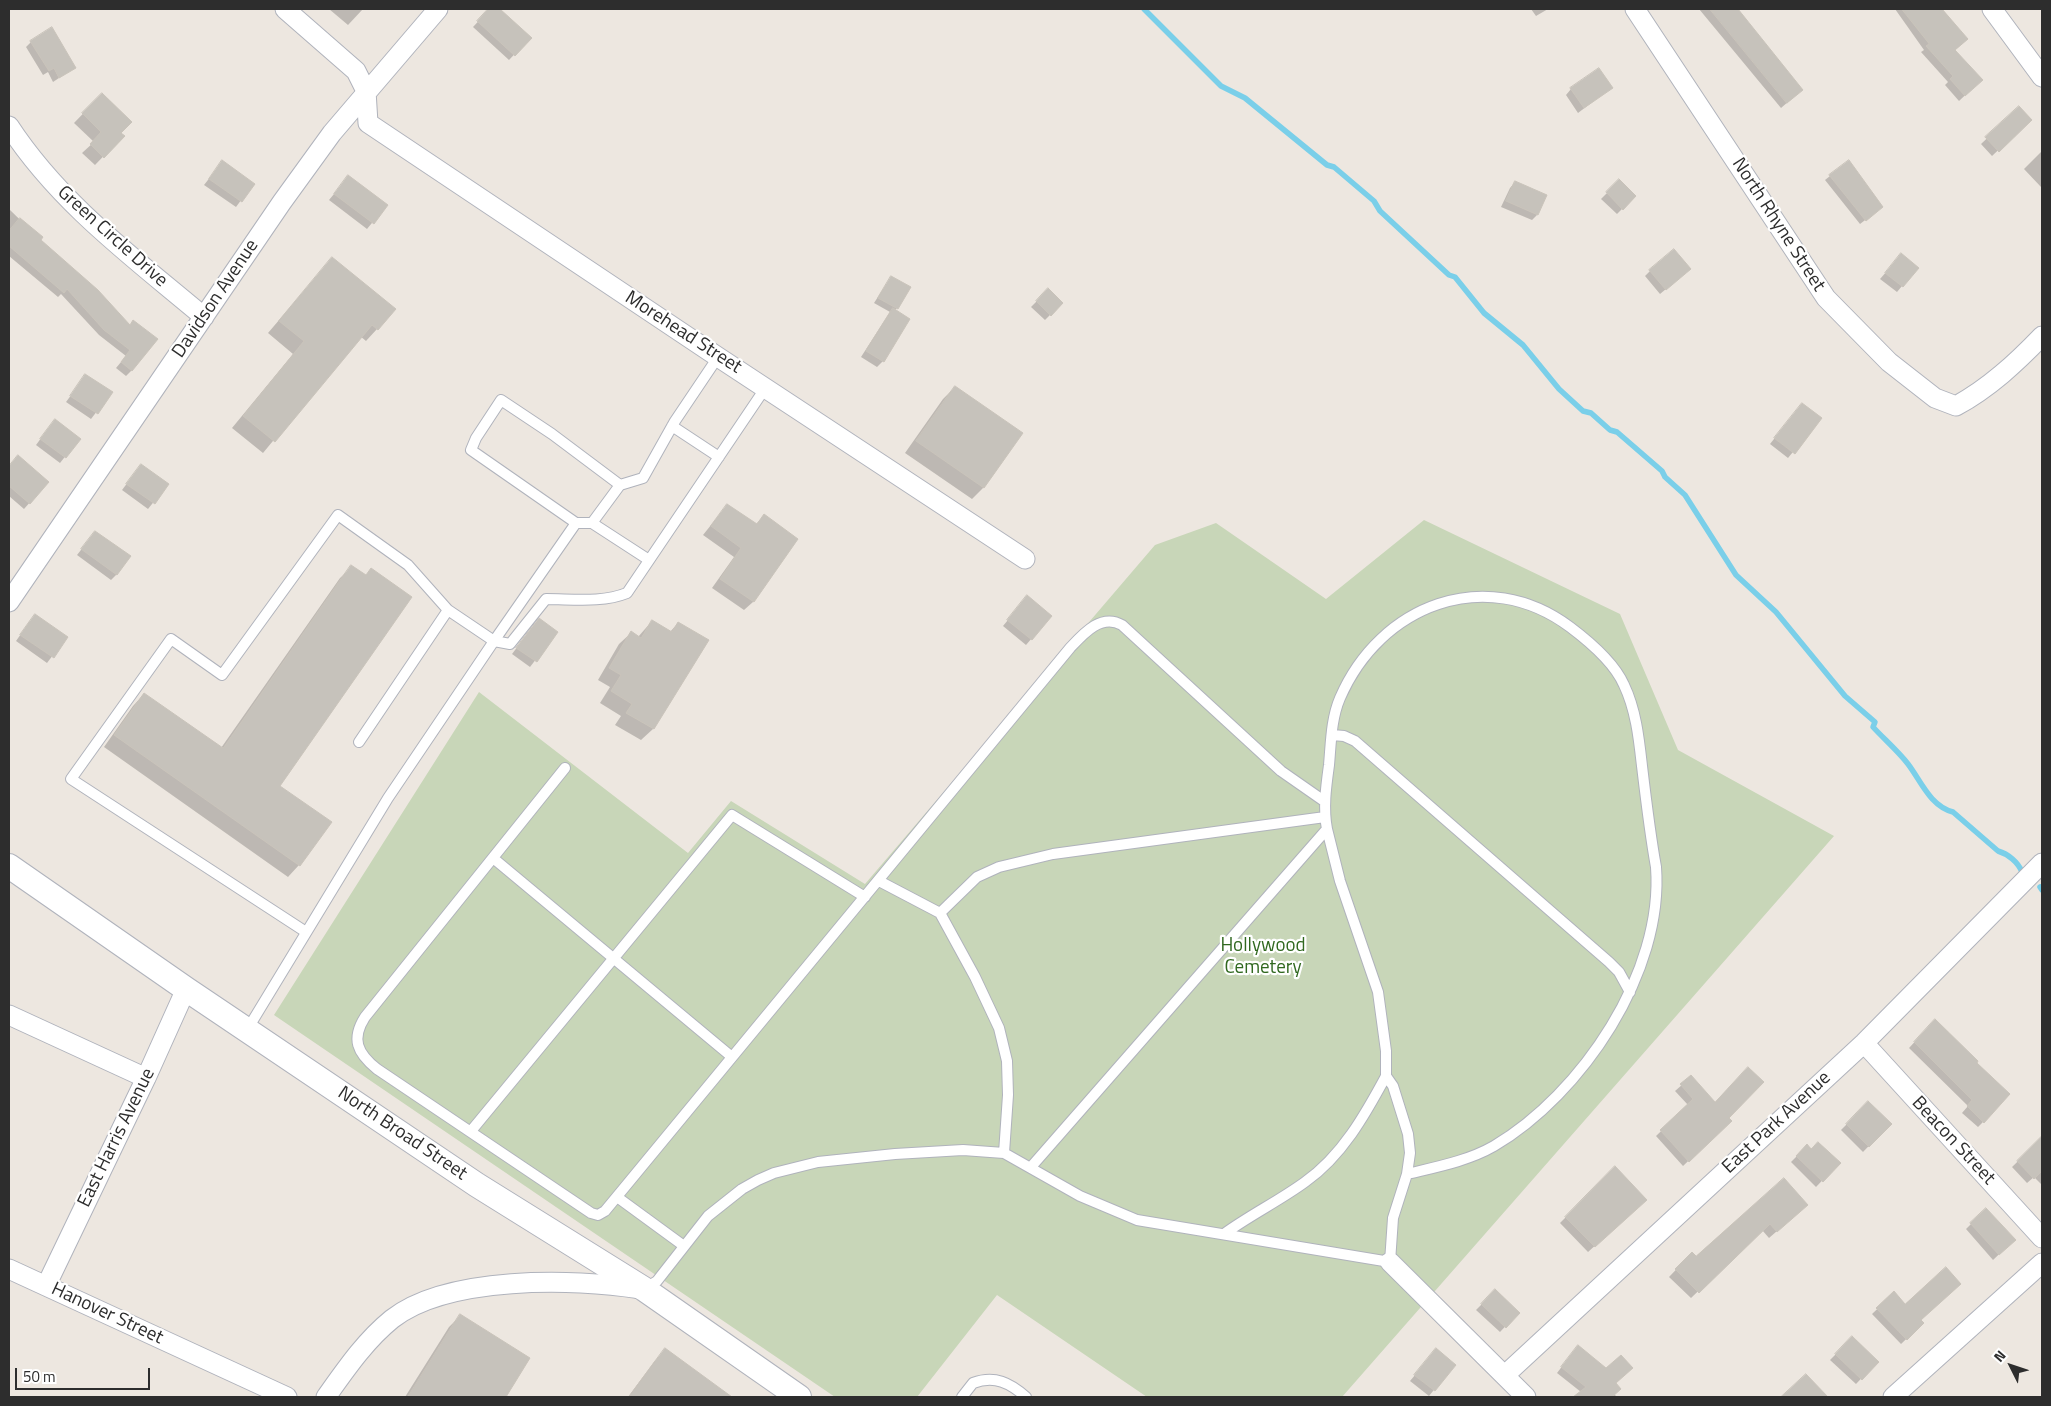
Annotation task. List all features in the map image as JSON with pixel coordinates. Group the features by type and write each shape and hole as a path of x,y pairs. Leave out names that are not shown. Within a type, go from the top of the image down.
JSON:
{"street":[{"path":"285,9 356,71 366,91"},
{"name":"Davidson Avenue","path":"9,602 282,202 332,133 438,9"},
{"name":"North Rhyne Street","path":"1635,9 1826,298 1889,362 1935,398 1956,406 1981,392 2018,361 2042,336"},
{"path":"1992,9 2042,77"},
{"name":"Morehead Street","path":"366,91 368,123 718,358 1025,559"},
{"name":"Green Circle Drive","path":"9,126 48,179 82,215 204,316"},
{"name":"East Park Avenue","path":"1505,1375 1864,1043 2042,863"},
{"name":"North Broad Street","path":"9,866 246,1030 477,1185 644,1289 799,1397"},
{"name":"East Harris Avenue","path":"46,1286 146,1078 186,989"},
{"path":"9,1015 146,1078"},
{"name":"Beacon Street","path":"1864,1043 2042,1238"},
{"path":"1390,1262 1526,1397"},
{"path":"1894,1397 2042,1262"},
{"name":"Hanover Street","path":"9,1269 287,1397"},
{"path":"326,1397 353,1359 372,1337 393,1318 418,1303 445,1293 473,1288 559,1281 644,1289"}],"lane":[{"path":"592,523 620,485 643,478 672,426 718,358"},
{"path":"306,932 71,778 171,639 222,674 338,515 408,565 448,610 494,641 510,644 546,599 596,600 615,598 627,593 766,388"},
{"path":"620,485 552,434 501,400 476,438 471,450 576,523 592,523 649,560"},
{"path":"672,426 719,457"},
{"path":"246,1030 388,798 576,523"},
{"path":"1224,1234 1251,1214 1307,1182 1329,1161 1355,1129 1386,1076 1386,1051 1378,992 1340,881 1325,817 1324,801 1332,735 1340,699 1356,670 1377,643 1400,623 1433,606 1482,596 1516,599 1562,621 1578,632 1619,676 1631,703 1638,736 1658,889 1652,932 1630,992 1614,1023 1546,1107 1520,1129 1492,1147 1466,1158 1407,1174"},
{"path":"359,742 448,610"},
{"path":"565,768 365,1017 358,1028 356,1040 363,1056 377,1069 471,1130 591,1213 598,1215 605,1211 617,1197 1070,648 1091,627 1104,622 1116,621 1122,625 1281,771 1324,801"},
{"path":"1332,735 1344,736 1355,741 1609,962 1619,972 1630,992"},
{"path":"471,1130 732,815 865,897"},
{"path":"940,913 977,877 999,867 1063,852 1325,817"},
{"path":"1032,1167 1327,829"},
{"path":"493,858 732,1057"},
{"path":"879,881 940,913 975,977 999,1028 1005,1047 1008,1095 1004,1153"},
{"path":"644,1289 657,1281 718,1206 742,1189 774,1173 818,1162 896,1154 964,1150 1004,1153 1032,1167 1080,1196 1124,1216 1161,1226 1224,1234 1390,1262 1393,1218 1407,1174 1410,1154 1408,1134 1393,1086 1386,1076"},
{"path":"617,1197 684,1246"},
{"path":"962,1397 973,1383 996,1379 1009,1384 1026,1397"}],"green space":[{"name":"Hollywood Cemetery","path":"1424,520 1620,614 1678,750 1834,836 1342,1397 1147,1397 997,1295 917,1397 835,1397 274,1015 479,692 688,853 731,801 865,884 1155,545 1216,523 1326,599"}],"building":[{"path":"488,9 500,9 532,38 515,56 477,21"},
{"path":"1710,9 1738,9 1803,90 1787,103"},
{"path":"1902,9 1942,9 1968,39 1955,50 1983,80 1965,96 1950,79 1953,76 1926,46 1929,44"},
{"path":"52,27 76,68 59,78 54,68 49,71 30,41"},
{"path":"1599,68 1613,88 1584,108 1570,88"},
{"path":"102,93 132,122 121,133 125,136 104,158 90,144 101,132 82,113"},
{"path":"2019,106 2032,120 1999,152 1985,137"},
{"path":"222,160 255,184 242,202 209,179"},
{"path":"1849,160 1883,207 1866,221 1829,175"},
{"path":"348,175 388,205 374,224 334,194"},
{"path":"1619,179 1636,196 1623,210 1606,192"},
{"path":"1515,181 1547,195 1538,215 1506,201"},
{"path":"20,218 43,237 41,240 98,290 130,325 133,320 158,339 132,371 121,362 130,350 104,330 67,289 64,293 9,246 9,231"},
{"path":"1674,249 1691,269 1666,290 1649,270"},
{"path":"1901,253 1919,268 1903,287 1885,273"},
{"path":"332,257 396,309 378,330 372,325 275,442 243,416 304,341 279,321"},
{"path":"891,276 911,287 898,309 878,298"},
{"path":"1048,288 1063,303 1051,316 1036,301"},
{"path":"893,308 910,319 884,362 866,351"},
{"path":"85,374 113,392 98,414 70,396"},
{"path":"955,386 1023,433 984,488 916,441"},
{"path":"1802,403 1822,418 1795,454 1774,438"},
{"path":"55,419 81,439 66,458 40,439"},
{"path":"18,455 49,482 30,504 9,486 9,466"},
{"path":"141,464 169,484 155,504 126,484"},
{"path":"727,504 757,524 764,514 798,539 754,602 720,579 741,548 711,526"},
{"path":"95,531 131,556 117,575 81,549"},
{"path":"351,565 366,575 371,568 412,597 280,786 332,822 300,866 114,735 144,693 223,748"},
{"path":"1027,595 1052,616 1032,640 1007,620"},
{"path":"35,614 68,637 54,658 20,635"},
{"path":"539,618 558,632 537,662 516,648"},
{"path":"652,620 672,632 678,622 709,640 654,729 626,713 632,704 611,691 621,675 609,668 631,631 641,638"},
{"path":"1935,1019 2010,1094 1984,1123 1967,1106 1972,1100 1914,1042"},
{"path":"1748,1067 1764,1082 1729,1118 1732,1121 1689,1162 1660,1130 1693,1099 1680,1084 1691,1075 1715,1102"},
{"path":"1868,1101 1892,1124 1869,1147 1846,1124"},
{"path":"2042,1136 2042,1171 2034,1179 2017,1161"},
{"path":"1818,1142 1841,1163 1823,1182 1796,1156 1807,1144 1811,1149"},
{"path":"1615,1166 1647,1200 1595,1247 1565,1217"},
{"path":"1784,1178 1808,1205 1777,1232 1770,1224 1699,1293 1675,1269 1692,1252 1696,1256"},
{"path":"1986,1208 2016,1240 1999,1255 1970,1223"},
{"path":"1946,1267 1961,1284 1921,1320 1924,1323 1907,1340 1876,1308 1894,1291 1905,1304"},
{"path":"1495,1289 1520,1313 1506,1328 1481,1304"},
{"path":"460,1314 530,1358 506,1397 408,1397"},
{"path":"1852,1336 1879,1362 1862,1380 1835,1354"},
{"path":"1578,1345 1606,1368 1621,1355 1633,1368 1616,1383 1621,1389 1612,1397 1573,1397 1586,1387 1561,1367"},
{"path":"665,1348 732,1397 629,1397"},
{"path":"1436,1348 1456,1365 1435,1391 1414,1375"},
{"path":"1806,1374 1828,1397 1781,1397"}],"waterway":[{"path":"1144,9 1221,86 1245,98 1327,165 1334,167 1374,201 1380,211 1449,275 1455,277 1484,313 1523,345 1559,389 1583,411 1591,413 1610,430 1617,432 1662,471 1665,477 1685,495 1736,575 1776,612 1845,696 1875,722 1873,727 1904,759 1932,799 1945,809 1953,812 1998,851 2012,859 2022,872"}]}
